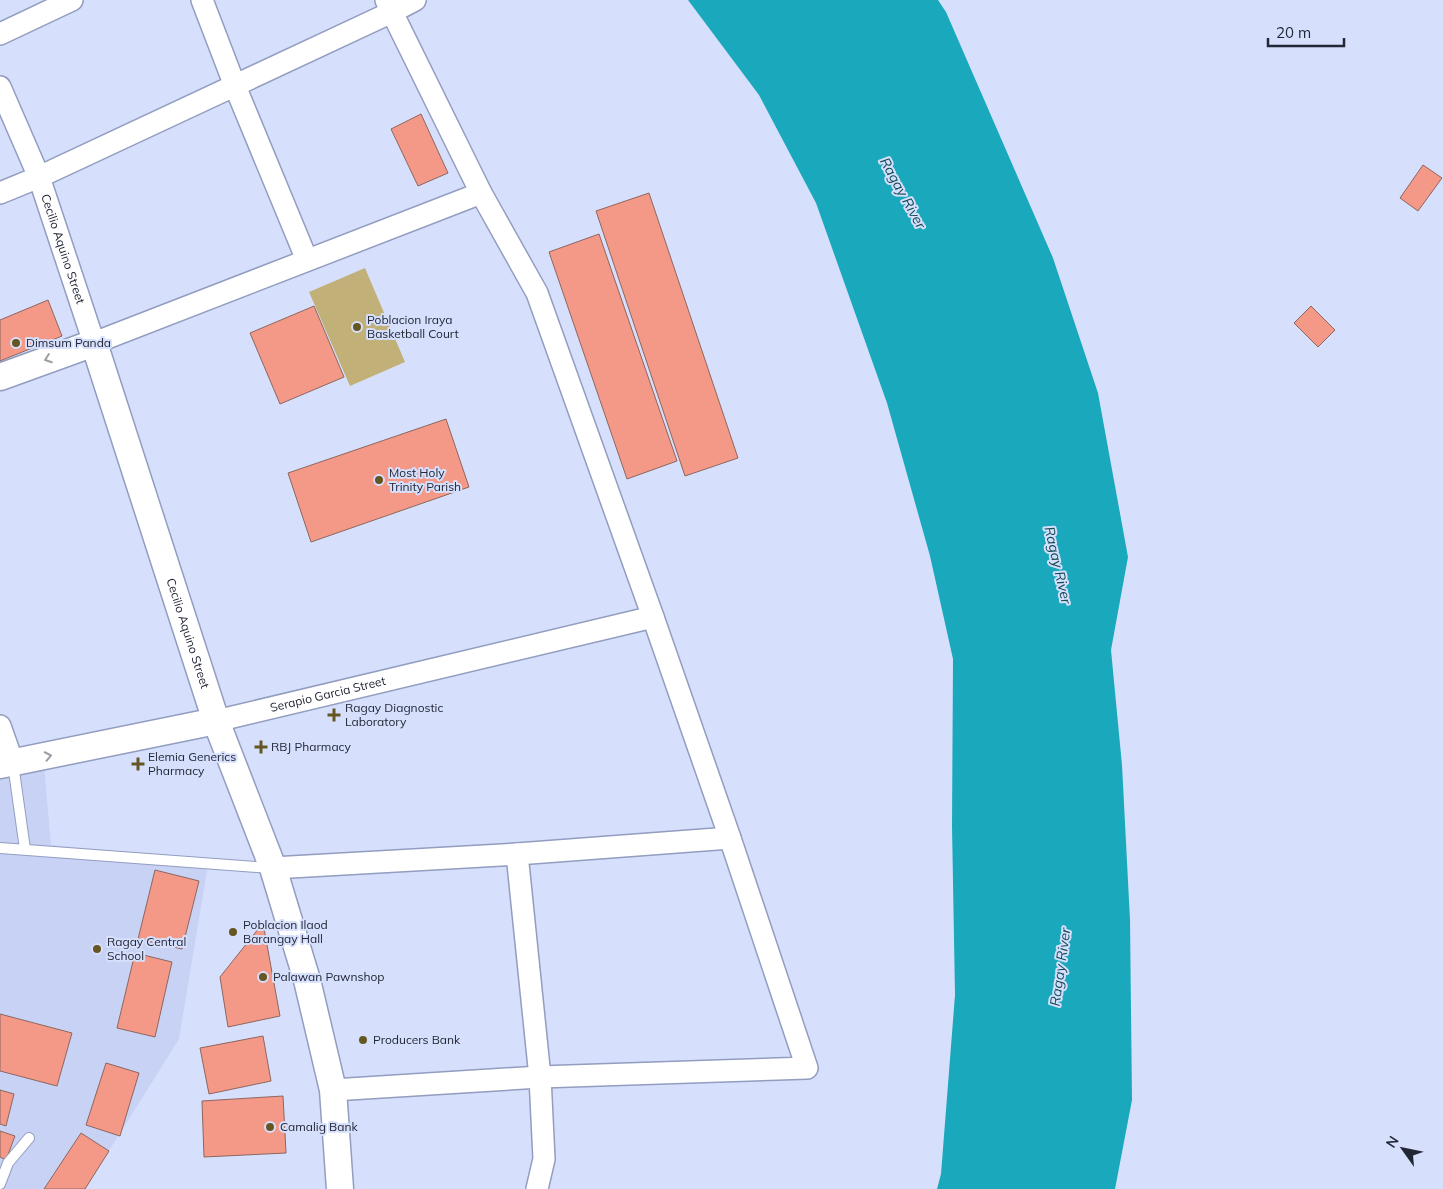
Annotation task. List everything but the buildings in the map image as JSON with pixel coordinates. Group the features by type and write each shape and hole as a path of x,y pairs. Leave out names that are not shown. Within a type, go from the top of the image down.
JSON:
{"street":[{"path":"0,34 72,0"},
{"path":"202,0 235,86 307,260"},
{"path":"0,193 39,177 235,86 389,6 415,0"},
{"path":"333,1090 540,1077 807,1068 730,838 537,293 481,193 389,6"},
{"name":"Cecilio Aquino Street","path":"0,87 39,177 216,722 273,868 307,980 333,1090 340,1189"},
{"path":"0,377 94,343 481,193"},
{"name":"Serapio Garcia Street","path":"7,764 216,722 653,617"},
{"path":"0,726 7,764"},
{"path":"273,868 517,854 730,838"},
{"path":"517,854 540,1077 544,1159 537,1189"}],"lane":[{"path":"7,764 25,849"},
{"path":"0,848 273,868"},
{"path":"0,1184 8,1163 29,1138"}],"shaded area":[{"name":"Poblacion Iraya Basketball Court","path":"365,268 405,362 350,386 309,292"},
{"name":"Ragay Central School","path":"44,765 51,845 209,859 179,1039 85,1189 0,1189 0,772"}],"water":[{"name":"Ragay River","path":"688,0 938,0 946,12 1053,258 1098,393 1128,557 1111,650 1122,765 1130,920 1132,1100 1115,1189 937,1189 941,1174 955,995 952,826 953,659 930,556 887,403 816,203 759,95"}],"place":[{"name":"Poblacion Iraya Basketball Court","path":"357,327"},
{"name":"Dimsum Panda","path":"16,343"},
{"name":"Most Holy Trinity Parish","path":"379,480"},
{"name":"Ragay Diagnostic Laboratory","path":"334,715"},
{"name":"RBJ Pharmacy","path":"261,747"},
{"name":"Elemia Generics Pharmacy","path":"138,764"},
{"name":"Poblacion Ilaod Barangay Hall","path":"233,932"},
{"name":"Ragay Central School","path":"97,949"},
{"name":"Palawan Pawnshop","path":"263,977"},
{"name":"Producers Bank","path":"363,1040"},
{"name":"Camalig Bank","path":"270,1127"}]}
